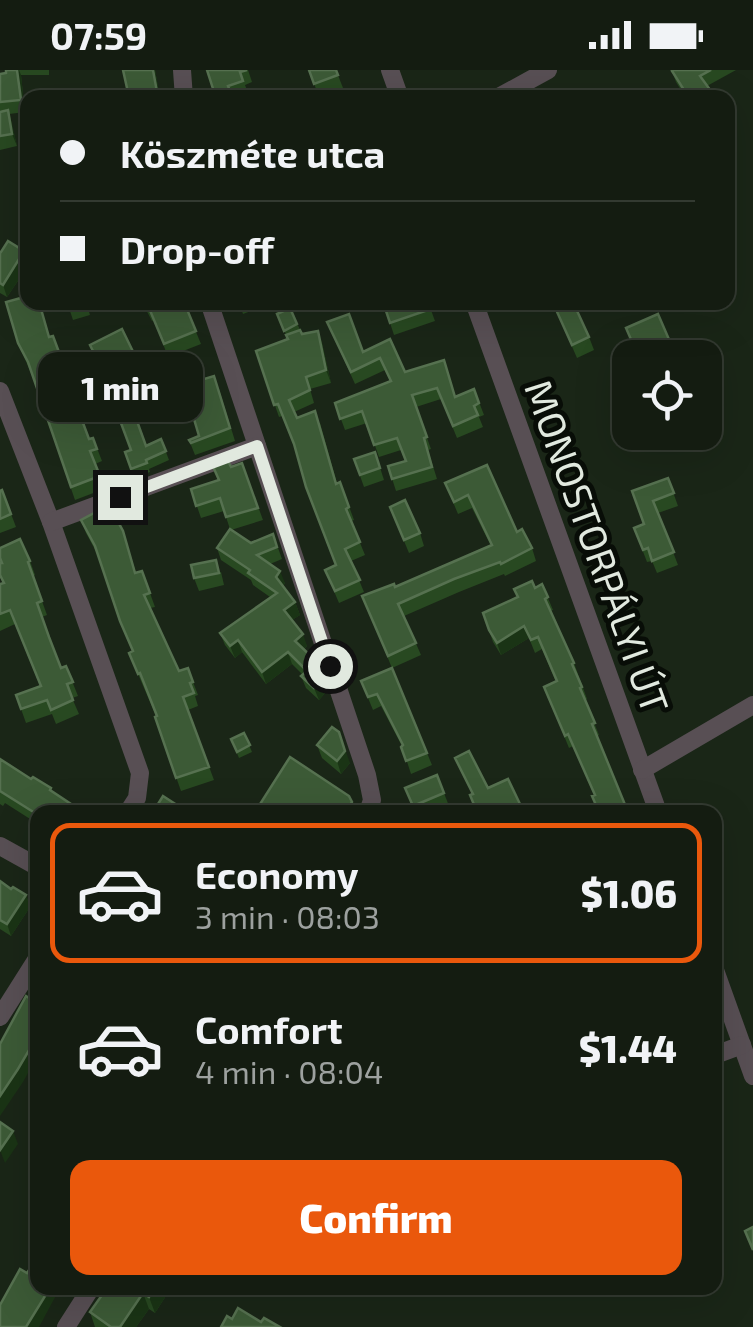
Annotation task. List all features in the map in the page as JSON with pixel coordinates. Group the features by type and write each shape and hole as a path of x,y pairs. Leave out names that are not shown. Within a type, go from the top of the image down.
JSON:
{"street":[{"path":"511,90 548,70"},
{"path":"212,310 367,775 370,805"},
{"name":"MONOSTORPÁLYI ÚT","path":"477,310 655,805"},
{"path":"0,392 51,522 140,774 132,805"},
{"path":"51,522 257,446"},
{"path":"642,770 753,706"},
{"path":"0,846 30,863"},
{"path":"0,1017 30,970"},
{"path":"722,989 753,1076"},
{"path":"722,1051 742,1044"},
{"path":"66,1327 86,1295"}],"building":[{"path":"17,70 20,100 0,102 0,74"},
{"path":"123,70 153,70 157,90 127,90"},
{"path":"207,70 247,70 240,72 243,81 228,86 230,90 213,90"},
{"path":"309,70 336,70 338,75 314,84"},
{"path":"711,70 700,76 710,90 684,90 672,71"},
{"path":"8,110 12,134 0,136 0,112"},
{"path":"8,241 20,248 20,257 3,285 0,283 1,252"},
{"path":"20,298 20,310 41,310 89,439 93,438 97,449 90,451 100,476 71,487 6,302"},
{"path":"150,310 187,310 196,331 164,344"},
{"path":"291,310 297,324 284,331 277,314"},
{"path":"386,310 428,310 390,323"},
{"path":"556,310 577,310 589,337 572,345"},
{"path":"349,314 363,352 390,339 405,372 444,360 455,397 474,389 478,415 453,426 437,388 412,395 427,437 424,438 432,467 392,479 388,466 406,461 397,438 374,445 362,411 340,419 335,403 391,381 380,358 351,372 327,322"},
{"path":"658,314 669,340 631,340 626,328"},
{"path":"122,329 142,370 135,373 144,393 132,399 118,366 104,373 90,345"},
{"path":"300,330 302,334 318,331 326,370 306,377 310,390 289,400 297,418 315,411 336,484 340,482 360,542 345,549 360,580 335,591 325,570 336,565 294,444 278,404 274,405 256,351"},
{"path":"214,376 230,428 191,443 189,440 199,436 184,385"},
{"path":"133,410 146,446 161,439 166,451 131,469 125,452 131,450 118,415"},
{"path":"375,452 380,468 360,475 354,459"},
{"path":"226,457 231,467 242,463 258,508 226,517 220,498 196,506 191,489 219,480 211,462"},
{"path":"487,465 517,532 522,529 532,548 398,604 416,643 388,656 362,596 394,584 395,587 492,545 468,495 454,502 445,483"},
{"path":"668,478 674,493 653,501 674,552 652,561 634,528 644,524 632,491"},
{"path":"0,491 11,514 0,519"},
{"path":"405,500 420,533 404,540 390,507"},
{"path":"109,505 123,531 135,573 142,571 150,593 144,595 179,671 188,668 193,682 190,683 194,693 183,697 209,767 176,778 157,716 129,653 133,651 95,546 81,520"},
{"path":"230,529 251,543 273,534 277,547 257,555 280,571 276,577 295,602 284,610 303,634 295,641 315,660 322,680 314,688 301,676 307,671 288,652 262,672 238,640 230,646 220,633 277,593 217,548"},
{"path":"20,539 42,601 37,603 49,637 61,668 66,666 73,682 67,684 73,700 51,710 47,700 21,709 16,695 41,686 10,610 0,614 0,584 4,583 0,575 0,548"},
{"path":"216,560 219,573 194,578 191,565"},
{"path":"532,581 535,588 542,584 625,805 596,805 592,796 595,795 544,687 557,681 538,637 531,640 524,626 497,643 489,630 483,613 518,597 514,589"},
{"path":"392,668 427,753 406,761 403,745 377,694 368,697 361,681"},
{"path":"332,727 339,732 345,751 337,761 317,745"},
{"path":"244,733 250,745 237,752 231,739"},
{"path":"469,751 488,788 508,779 520,804 474,805 470,795 473,794 455,758"},
{"path":"290,757 349,796 352,802 350,805 259,805"},
{"path":"0,759 72,805 30,805 30,810 0,791"},
{"path":"437,775 444,793 413,805 405,788"},
{"path":"163,796 177,805 157,805"},
{"path":"0,881 26,895 7,924 0,920"},
{"path":"26,996 30,999 30,1049 0,1096 0,1044"},
{"path":"0,1122 13,1131 0,1150"},
{"path":"753,1227 753,1250 745,1231"},
{"path":"20,1269 27,1273 30,1269 30,1295 46,1295 26,1327 0,1327 0,1305"},
{"path":"102,1295 142,1295 120,1327 111,1327 90,1312"},
{"path":"238,1308 261,1322 264,1318 280,1327 221,1327"}],"route":[{"path":"120,497 257,446 330,666"}]}
